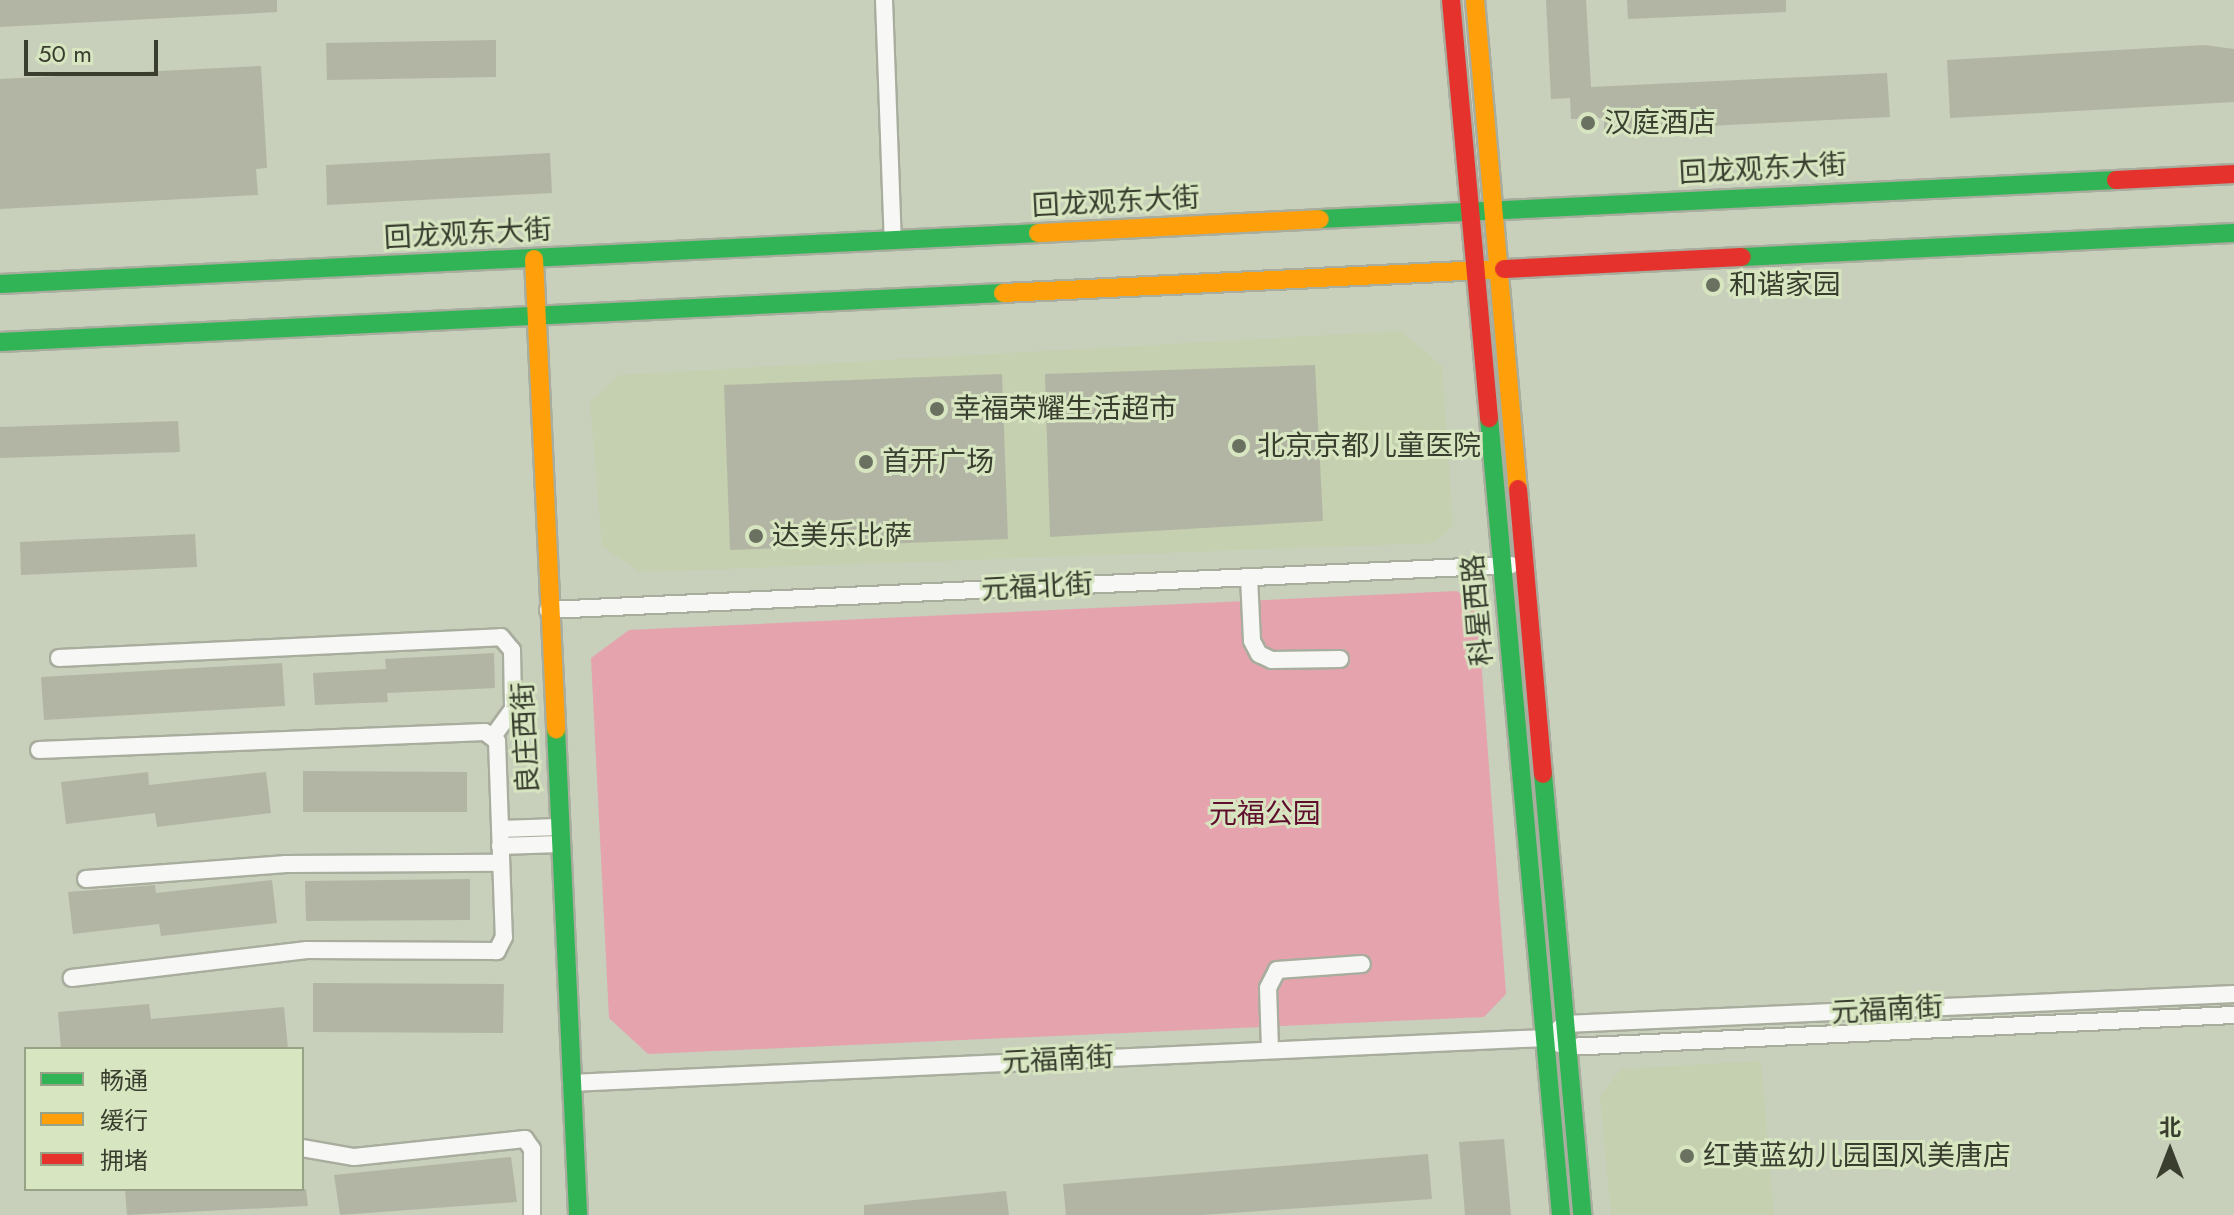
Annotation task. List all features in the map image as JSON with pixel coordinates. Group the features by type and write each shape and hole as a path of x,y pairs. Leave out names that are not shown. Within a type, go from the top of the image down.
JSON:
{"main road":[{"name":"科星西路","path":"1451,0 1561,1215"},
{"name":"科星西路","path":"1475,0 1582,1215"},
{"name":"回龙观东大街","path":"0,284 2234,174"},
{"path":"0,342 2234,233"},
{"name":"良庄西街","path":"534,259 578,1215"}],"street":[{"path":"884,0 893,241"},
{"name":"元福北街","path":"548,610 1525,564"},
{"path":"1249,577 1252,641 1259,654 1272,660 1340,659"},
{"path":"59,658 501,637 511,647 513,709 494,735 504,941 492,952 307,950 72,978"},
{"path":"39,750 494,735"},
{"path":"86,879 500,846 559,835"},
{"path":"1270,1050 1268,988 1277,970 1362,964"},
{"name":"元福南街","path":"1565,1024 2234,994"},
{"name":"元福南街","path":"571,1083 1544,1038 1567,1047 2234,1015"},
{"path":"1544,1038 1565,1024"},
{"path":"304,1148 354,1157 525,1139 532,1149 532,1215"}],"shaded area":[{"path":"1401,331 1442,366 1453,526 1433,543 641,572 602,546 590,402 619,375"},
{"name":"红黄蓝幼儿园国风美唐店","path":"1761,1061 1774,1215 1611,1215 1600,1097 1621,1069"}],"green space":[{"name":"元福公园","path":"1457,591 1477,606 1506,994 1484,1017 648,1054 609,1018 591,658 629,630"}],"building":[{"path":"0,0 277,0 277,12 0,27"},
{"path":"1546,0 1586,0 1591,87 1887,73 1890,117 1604,131 1604,118 1571,119 1570,98 1551,99"},
{"path":"1627,0 1786,0 1786,12 1628,19"},
{"path":"496,40 496,77 327,80 326,43"},
{"path":"2204,45 2234,49 2234,102 1950,118 1947,60"},
{"path":"261,66 267,168 256,169 258,195 0,209 0,79"},
{"path":"550,153 552,193 327,205 326,165"},
{"path":"1315,365 1323,521 1050,537 1045,374"},
{"name":"首开广场","path":"1002,374 1008,539 730,550 724,385"},
{"path":"178,421 180,452 0,458 0,427"},
{"path":"195,534 197,567 21,575 20,542"},
{"path":"494,653 495,688 387,693 388,702 315,705 313,673 386,669 385,659"},
{"path":"282,663 285,706 44,720 41,677"},
{"path":"303,771 467,772 467,812 303,812"},
{"path":"148,772 149,785 266,772 271,813 157,827 155,813 66,824 61,782"},
{"path":"470,879 470,920 306,921 305,881"},
{"path":"272,880 277,923 161,936 159,924 73,934 68,892 155,885 156,893"},
{"path":"313,983 504,984 503,1033 313,1032"},
{"path":"149,1004 151,1019 284,1007 288,1047 61,1047 58,1012"},
{"path":"1504,1139 1511,1215 1465,1215 1459,1142"},
{"path":"1428,1154 1432,1199 1202,1215 1066,1215 1063,1184"},
{"path":"511,1157 517,1202 340,1215 334,1175"},
{"path":"306,1189 308,1206 127,1215 125,1191"},
{"path":"1006,1191 1009,1215 864,1215 864,1205"}],"traffic: fast":[{"path":"1320,219 2116,180"},
{"path":"0,284 1038,233"},
{"path":"1742,257 2234,233"},
{"path":"0,342 1003,293"},
{"path":"1489,418 1561,1215"},
{"path":"556,729 578,1215"},
{"path":"1543,774 1582,1215"}],"traffic: slow":[{"path":"1475,0 1518,489"},
{"path":"1038,233 1320,219"},
{"path":"534,259 556,729"},
{"path":"1003,293 1504,269"}],"traffic: jam":[{"path":"1451,0 1489,418"},
{"path":"2116,180 2234,174"},
{"path":"1504,269 1742,257"},
{"path":"1518,489 1543,774"}],"place":[{"name":"汉庭酒店","path":"1588,123"},
{"name":"和谐家园","path":"1713,285"},
{"name":"幸福荣耀生活超市","path":"937,409"},
{"name":"北京京都儿童医院","path":"1239,446"},
{"name":"首开广场","path":"866,462"},
{"name":"达美乐比萨","path":"756,536"},
{"name":"红黄蓝幼儿园国风美唐店","path":"1687,1156"}]}
